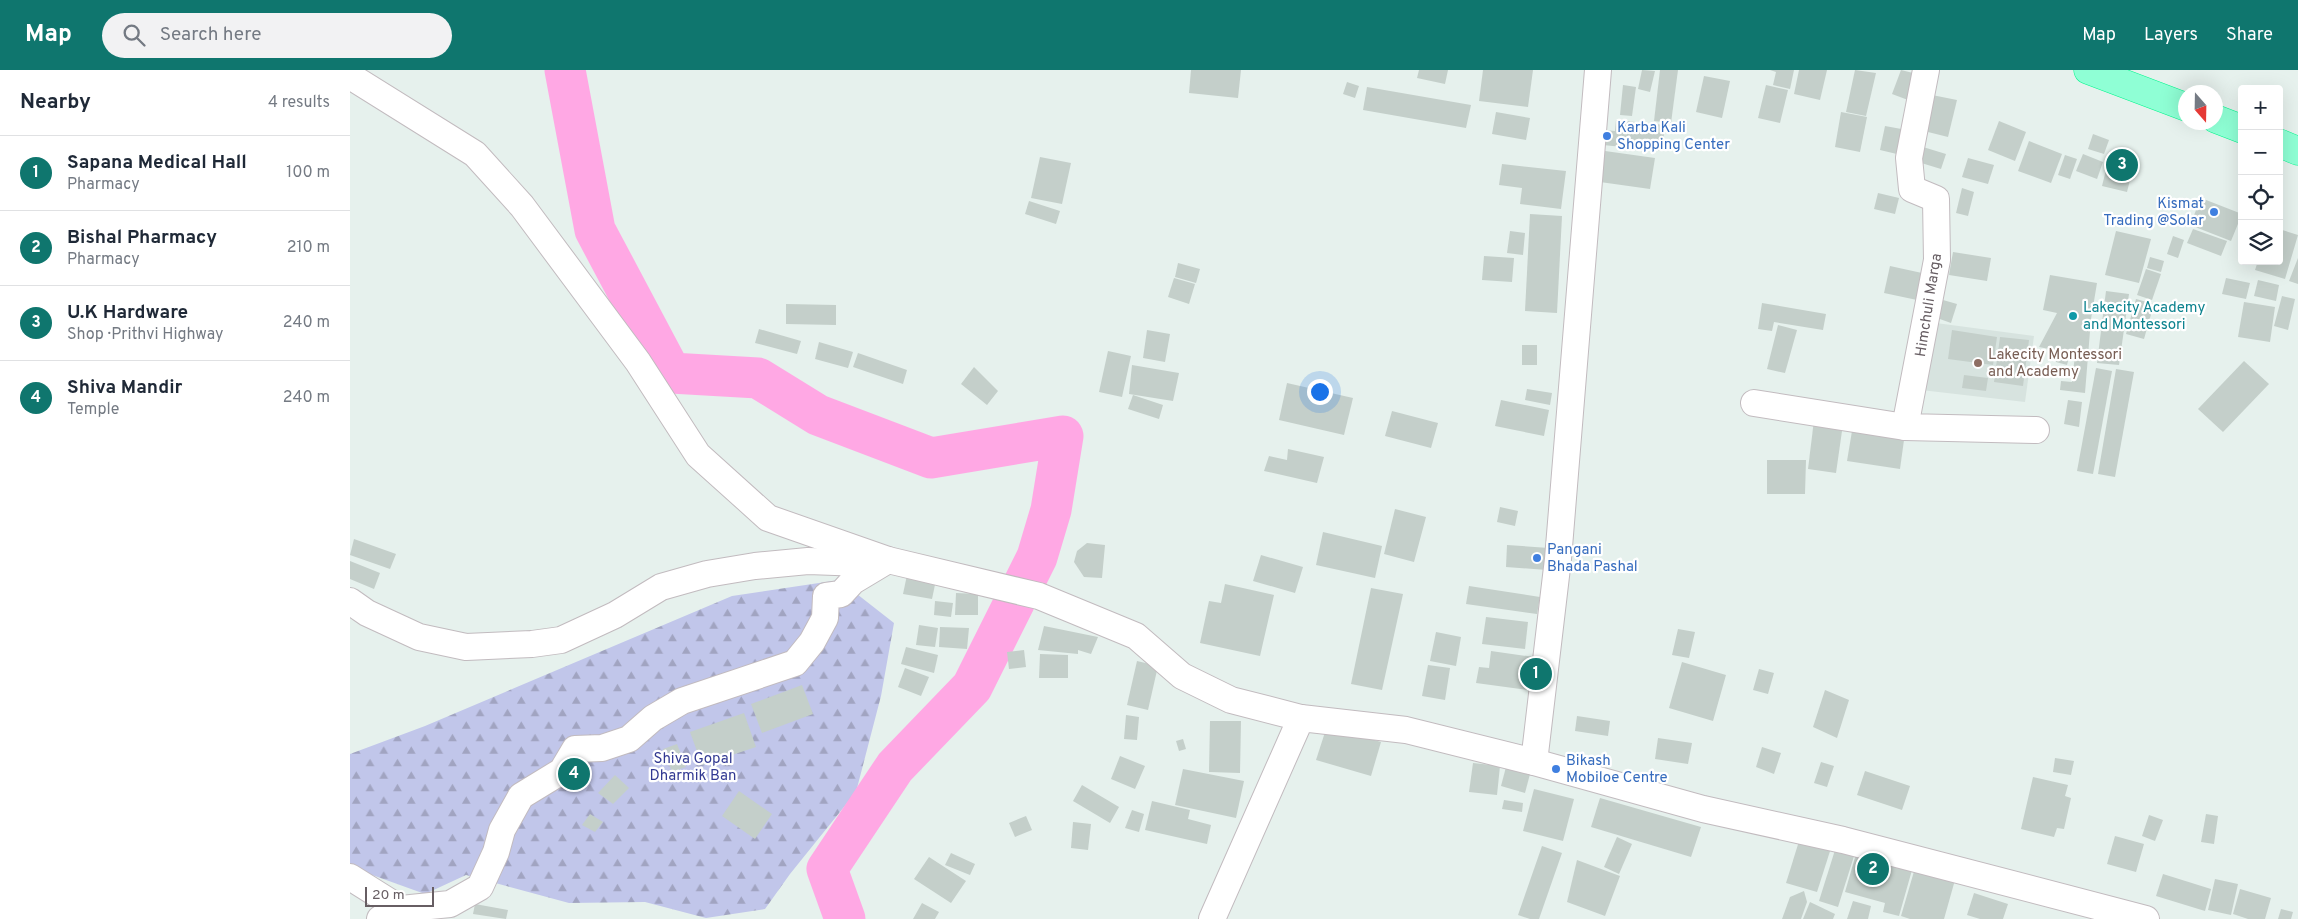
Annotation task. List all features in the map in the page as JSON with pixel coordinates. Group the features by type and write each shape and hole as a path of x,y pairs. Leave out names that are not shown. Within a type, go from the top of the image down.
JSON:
{"highway":[{"path":"2088,70 2178,104"},
{"path":"2223,122 2238,127"},
{"path":"2283,145 2298,151"}],"street":[{"path":"1534,762 1558,559 1598,70"},
{"name":"Himchuli Marga","path":"1905,426 1937,260 1936,199 1912,189 1909,158 1926,70"},
{"path":"350,76 474,154 522,206 632,354 698,455 768,518 888,560 1039,596 1136,636 1182,676 1231,700 1301,718 1406,730 1534,762 1703,809 1843,840 2146,919"},
{"path":"1754,404 1905,426 2036,430"},
{"path":"350,601 367,613 418,637 466,647 532,644 561,640 615,615 661,587 707,574 755,566 808,561 863,563 888,560"},
{"path":"350,877 395,916 450,904 480,887 496,852 502,830 521,796 562,771 575,749 602,748 629,739 653,718 682,701 795,663 812,642 825,618 826,596 841,594 853,581 888,560"},
{"path":"1212,919 1301,718"}],"shaded area":[{"name":"Lakecity Montessori and Academy","path":"1936,323 2034,336 2025,402 1921,390"}],"green space":[{"name":"Shiva Gopal Dharmik Ban","path":"839,580 894,623 881,696 856,792 790,874 765,909 706,918 645,902 569,903 466,875 425,894 350,867 350,754 425,726 732,596"}],"building":[{"path":"1191,70 1241,70 1238,98 1189,93"},
{"path":"1419,70 1448,70 1445,84 1417,78"},
{"path":"1483,70 1533,70 1528,107 1479,101"},
{"path":"1642,70 1655,71 1650,92 1638,89"},
{"path":"1660,70 1678,70 1671,123 1654,121"},
{"path":"1770,70 1794,70 1790,89 1773,85 1776,72"},
{"path":"1799,70 1827,70 1820,100 1794,94"},
{"path":"1855,70 1876,73 1866,116 1846,112"},
{"path":"1901,70 1917,74 1908,100 1892,94"},
{"path":"1704,76 1730,81 1722,118 1696,112"},
{"path":"1347,82 1359,86 1355,98 1343,94"},
{"path":"1623,85 1636,87 1632,116 1620,115"},
{"path":"1766,85 1788,90 1780,123 1758,118"},
{"path":"1367,87 1471,105 1466,128 1363,110"},
{"path":"1932,95 1957,100 1948,137 1924,131"},
{"path":"1496,112 1530,118 1526,140 1492,134"},
{"path":"1841,112 1867,117 1860,152 1835,147"},
{"path":"1616,120 1665,125 1662,151 1603,145 1604,130 1615,131"},
{"path":"1999,121 2026,132 2015,161 1988,150"},
{"path":"1885,126 1907,130 1901,155 1880,150"},
{"path":"2093,134 2109,140 2104,154 2088,149"},
{"path":"2029,141 2062,154 2051,183 2018,171"},
{"path":"1923,147 1946,154 1941,169 1918,162"},
{"path":"1605,151 1655,158 1650,189 1600,182"},
{"path":"2083,154 2103,162 2097,179 2076,171"},
{"path":"2110,154 2135,160 2127,192 2102,186"},
{"path":"2065,155 2077,159 2070,179 2058,175"},
{"path":"1040,157 1071,163 1062,204 1031,198"},
{"path":"1968,158 1994,165 1988,184 1962,177"},
{"path":"1502,164 1566,171 1561,209 1520,204 1522,188 1499,185"},
{"path":"1962,188 1974,192 1968,216 1956,213"},
{"path":"1878,193 1899,198 1895,214 1874,209"},
{"path":"2201,198 2238,212 2238,224 2231,241 2190,225"},
{"path":"1029,201 1060,211 1056,224 1025,214"},
{"path":"1530,214 1562,216 1557,313 1525,311"},
{"path":"2193,229 2227,241 2221,256 2187,243"},
{"path":"2283,230 2298,235 2285,279 2255,270 2257,265 2283,265"},
{"path":"1510,231 1525,233 1523,255 1507,253"},
{"path":"2116,231 2151,239 2139,283 2105,275"},
{"path":"2173,236 2184,240 2178,258 2167,254"},
{"path":"1953,252 1991,258 1987,281 1949,275"},
{"path":"1484,256 1514,258 1512,282 1482,280"},
{"path":"2150,257 2164,261 2161,272 2147,268"},
{"path":"2298,258 2298,284 2289,281"},
{"path":"1178,263 1200,269 1196,283 1175,277"},
{"path":"1890,266 1922,273 1917,300 1884,293"},
{"path":"2146,269 2161,274 2152,300 2137,295"},
{"name":"Lakecity Academy and Montessori","path":"2050,275 2097,283 2091,319 2085,393 2060,390 2061,381 2072,382 2075,355 2084,355 2070,353 2067,365 2056,362 2059,351 2039,347 2057,313 2043,310"},
{"path":"1174,278 1195,284 1189,304 1168,297"},
{"path":"2226,278 2250,283 2246,299 2222,294"},
{"path":"2258,280 2279,285 2276,301 2254,296"},
{"path":"2106,291 2129,294 2119,365 2097,363"},
{"path":"2282,296 2295,299 2288,330 2274,326"},
{"path":"2136,299 2154,304 2144,339 2126,334"},
{"path":"1943,300 1957,304 1951,323 1937,318"},
{"path":"2244,302 2275,307 2270,342 2238,337"},
{"path":"1762,303 1826,314 1823,330 1774,322 1772,331 1758,329"},
{"path":"786,304 836,305 836,325 786,324"},
{"path":"1778,325 1797,330 1785,373 1767,369"},
{"path":"759,329 801,341 797,354 755,343"},
{"path":"1147,330 1170,334 1165,362 1143,358"},
{"path":"1952,330 1997,337 1993,365 1948,359"},
{"path":"2000,337 2029,340 2023,386 1994,382"},
{"path":"819,342 853,352 848,368 815,359"},
{"path":"1522,345 1537,345 1537,365 1522,365"},
{"path":"1108,351 1131,356 1122,397 1099,392"},
{"path":"858,353 907,370 903,384 853,367"},
{"path":"2244,361 2269,384 2223,432 2198,409"},
{"path":"1132,365 1179,373 1173,401 1129,394"},
{"path":"974,367 998,391 987,405 961,384"},
{"path":"2096,368 2112,371 2093,474 2077,471"},
{"path":"2116,369 2134,372 2115,477 2098,474"},
{"path":"1964,375 1988,378 1986,391 1962,388"},
{"path":"1287,383 1353,398 1344,435 1279,420"},
{"path":"1527,389 1552,393 1550,405 1525,400"},
{"path":"1133,395 1163,405 1159,419 1128,409"},
{"path":"1501,400 1549,410 1544,436 1495,426"},
{"path":"2068,400 2082,402 2079,427 2064,424"},
{"path":"1392,411 1438,423 1431,448 1385,436"},
{"path":"1814,420 1843,424 1836,473 1808,469"},
{"path":"1852,431 1904,440 1900,469 1847,461"},
{"path":"1288,449 1324,457 1317,483 1264,471 1269,456 1287,460"},
{"path":"1767,460 1806,460 1805,494 1767,494"},
{"path":"1500,507 1518,511 1515,526 1497,522"},
{"path":"1395,509 1426,517 1414,562 1384,554"},
{"path":"1323,532 1382,546 1375,578 1316,565"},
{"path":"354,539 396,554 390,569 350,555"},
{"path":"1087,543 1105,545 1102,578 1084,577 1074,562 1077,551"},
{"path":"1507,545 1549,548 1547,570 1506,567"},
{"path":"1261,555 1303,567 1295,593 1253,581"},
{"path":"350,561 380,573 374,589 350,579"},
{"path":"907,575 936,580 932,599 903,594"},
{"path":"1225,584 1274,595 1260,656 1200,643 1209,601 1221,603"},
{"path":"1469,586 1540,597 1537,614 1466,604"},
{"path":"1371,588 1403,594 1382,690 1351,684"},
{"path":"956,593 978,594 978,615 955,615"},
{"path":"935,601 953,603 951,617 934,615"},
{"path":"1486,617 1528,622 1525,649 1482,644"},
{"path":"919,625 938,628 935,647 916,645"},
{"path":"1044,626 1098,637 1091,654 1078,650 1078,654 1038,650"},
{"path":"940,627 969,628 967,649 939,647"},
{"path":"1678,629 1695,632 1689,658 1672,655"},
{"path":"1436,632 1461,637 1456,666 1430,661"},
{"path":"906,647 938,655 934,673 901,664"},
{"path":"1024,650 1026,667 1009,669 1007,652"},
{"path":"1491,651 1541,658 1536,691 1476,683 1479,667 1489,668"},
{"path":"1040,654 1068,655 1068,678 1039,678"},
{"path":"1137,661 1158,666 1148,710 1127,705"},
{"path":"1682,662 1726,675 1713,721 1669,708"},
{"path":"1428,665 1450,668 1445,700 1422,696"},
{"path":"905,668 929,677 921,696 898,687"},
{"path":"1759,669 1774,673 1768,694 1753,690"},
{"path":"802,685 813,714 762,733 751,704"},
{"path":"1825,690 1849,700 1837,738 1813,727"},
{"path":"744,713 756,747 702,765 690,732"},
{"path":"1126,715 1139,717 1137,740 1124,739"},
{"path":"1577,716 1610,721 1608,736 1575,731"},
{"path":"1210,721 1241,721 1240,773 1209,772"},
{"path":"1327,726 1381,742 1371,776 1316,760"},
{"path":"1658,738 1692,743 1688,764 1655,759"},
{"path":"1183,739 1186,749 1179,751 1176,741"},
{"path":"677,744 686,767 672,772 663,749"},
{"path":"1762,747 1781,753 1774,774 1756,767"},
{"path":"1120,756 1145,766 1135,789 1111,779"},
{"path":"2055,758 2074,761 2071,775 2053,772"},
{"path":"1821,762 1834,766 1827,787 1814,783"},
{"path":"1473,763 1500,766 1497,795 1469,792"},
{"path":"1506,767 1530,774 1525,793 1501,786"},
{"path":"1183,769 1244,781 1236,818 1175,805"},
{"path":"1865,771 1910,786 1902,810 1857,795"},
{"path":"615,775 629,788 613,804 598,793"},
{"path":"2033,777 2068,785 2065,796 2071,798 2064,829 2057,828 2054,837 2021,829"},
{"path":"1082,785 1119,807 1110,823 1073,801"},
{"path":"1534,789 1574,799 1563,841 1523,831"},
{"path":"739,791 772,814 755,839 722,816"},
{"path":"1600,798 1701,827 1691,857 1591,827"},
{"path":"1504,800 1523,803 1522,812 1502,809"},
{"path":"1152,801 1190,810 1188,819 1211,825 1207,844 1145,830"},
{"path":"1132,810 1144,814 1139,832 1125,828"},
{"path":"590,814 603,822 595,832 582,825"},
{"path":"2206,814 2218,816 2214,844 2201,842"},
{"path":"2149,815 2163,820 2155,841 2142,836"},
{"path":"1026,816 1032,830 1015,837 1009,823"},
{"path":"1073,822 1091,824 1088,850 1071,848"},
{"path":"2115,836 2144,844 2136,872 2107,864"},
{"path":"1617,837 1632,844 1619,874 1604,867"},
{"path":"1800,838 1831,848 1817,892 1786,883"},
{"path":"1542,846 1562,853 1539,919 1530,919 1518,915"},
{"path":"1835,850 1854,856 1838,907 1819,901"},
{"path":"951,853 975,864 970,875 945,865"},
{"path":"1856,854 1912,870 1899,916 1883,912 1885,903 1845,892"},
{"path":"929,857 966,881 951,903 914,879"},
{"path":"1577,860 1620,876 1605,916 1567,902"},
{"path":"1915,868 1955,880 1944,919 1910,919 1901,916"},
{"path":"2163,874 2211,889 2205,911 2156,896"},
{"path":"2215,879 2238,884 2231,915 2208,910"},
{"path":"2240,889 2271,898 2265,919 2248,919 2233,914"},
{"path":"1804,891 1807,902 1801,919 1782,919 1790,897"},
{"path":"1974,893 2008,904 2003,919 1980,919 1967,915"},
{"path":"1853,901 1871,906 1868,919 1847,919"},
{"path":"1810,902 1835,914 1833,919 1803,919"},
{"path":"922,903 939,912 935,919 913,919"},
{"path":"475,904 508,910 506,919 473,914"},
{"path":"2281,909 2293,912 2291,919 2278,919"}],"waterway":[{"path":"565,70 595,230 671,373 758,378 818,415 931,458 1063,436 1051,510 1037,557 972,687 895,767 827,869 845,919"}],"place":[{"name":"Karba Kali Shopping Center","path":"1607,136"},
{"name":"U.K Hardware","path":"2122,165"},
{"name":"Kismat Trading @Solar","path":"2214,212"},
{"name":"Lakecity Academy and Montessori","path":"2073,316"},
{"name":"Lakecity Montessori and Academy","path":"1978,363"},
{"name":"Pangani Bhada Pashal","path":"1537,558"},
{"name":"Sapana Medical Hall","path":"1536,674"},
{"name":"Bikash Mobiloe Centre","path":"1556,769"},
{"name":"Shiva Mandir","path":"574,774"},
{"name":"Bishal Pharmacy","path":"1873,869"}]}
